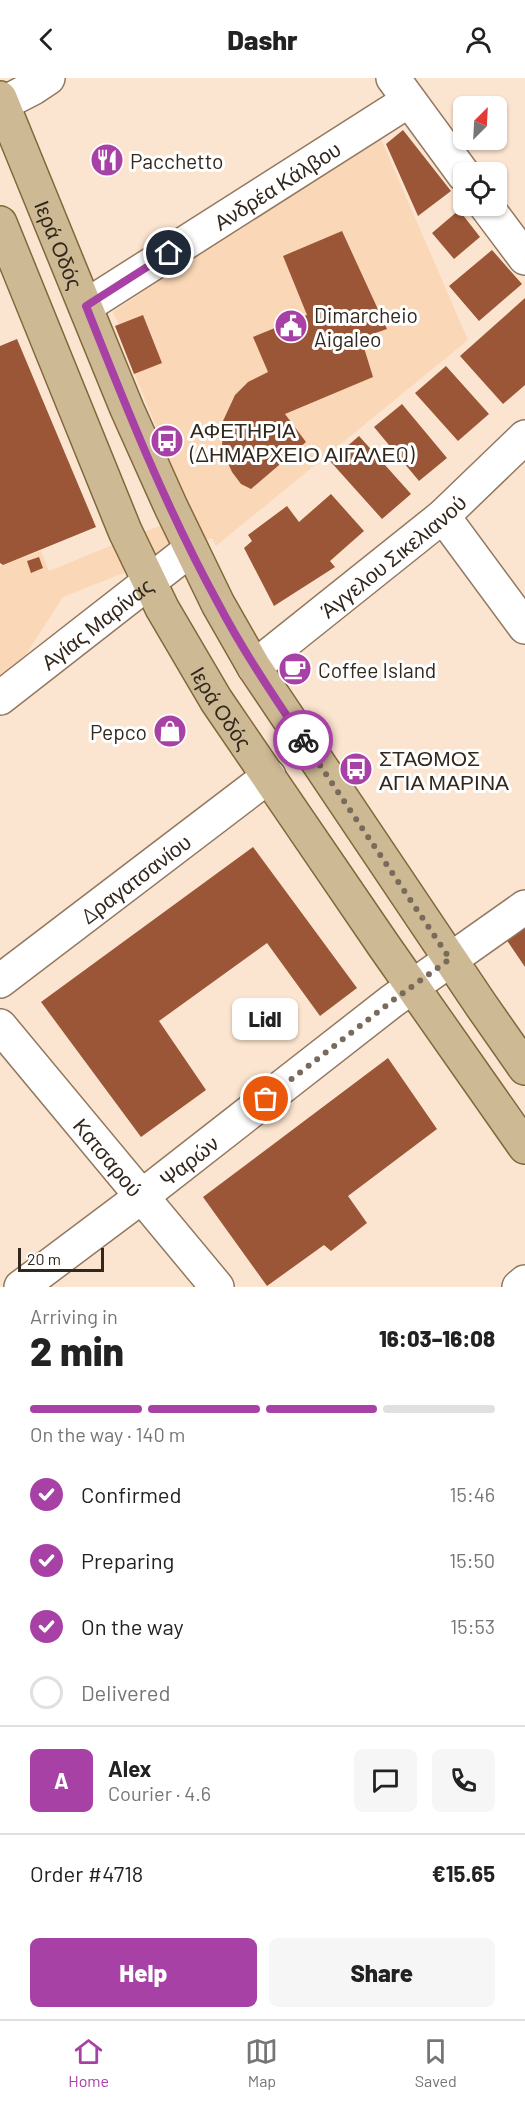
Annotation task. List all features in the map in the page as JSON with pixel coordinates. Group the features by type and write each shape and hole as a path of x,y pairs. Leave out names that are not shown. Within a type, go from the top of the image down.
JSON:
{"main road":[{"name":"Ιερά Οδός","path":"1,102 127,409 218,604 254,667 525,1068"},
{"name":"Ιερά Οδός","path":"0,223 125,531 149,582 216,700 525,1147"}],"street":[{"path":"1,102 33,88 48,78"},
{"path":"401,90 454,162"},
{"name":"Ανδρέα Κάλβου","path":"86,306 401,90"},
{"path":"494,216 525,258"},
{"name":"Άγγελου Σικελιανού","path":"254,667 443,516 525,437"},
{"path":"443,516 525,627"},
{"name":"Αγίας Μαρίνας","path":"0,698 191,549"},
{"name":"Δραγατσανίου","path":"0,981 269,776"},
{"name":"Ψαρών","path":"21,1287 141,1197 412,986 525,907"},
{"name":"Κατσαρού","path":"0,1026 217,1287"},
{"path":"519,1287 525,1282"}],"shaded area":[{"name":"Dimarcheio Aigaleo","path":"378,132 468,340 216,546 212,538 63,597 0,695 0,566 41,551 49,571 191,513 115,326 119,325 113,312"}],"building":[{"path":"403,130 451,191 418,216 386,144"},
{"path":"453,215 464,216 480,237 454,259 432,233"},
{"path":"342,231 387,329 361,338 373,377 285,414 306,442 251,489 241,484 226,459 222,447 223,421 235,395 248,382 268,372 253,337 307,315 283,256"},
{"path":"492,250 522,284 479,321 449,286"},
{"path":"525,298 525,385 503,404 460,356"},
{"path":"143,315 162,363 134,374 115,326"},
{"path":"17,339 96,527 3,565 0,563 0,346"},
{"path":"446,366 489,414 458,441 415,393"},
{"path":"402,404 447,458 419,481 374,427"},
{"path":"359,436 411,494 382,519 330,461"},
{"path":"331,494 364,531 330,561 335,567 274,606 244,548 252,541 248,535 287,506 299,522"},
{"path":"39,557 43,568 31,573 27,561"},
{"path":"253,847 357,988 320,1016 267,943 159,1021 206,1090 141,1137 41,1002"},
{"path":"525,927 525,967 506,939"},
{"path":"388,1058 437,1129 348,1196 367,1223 331,1251 324,1245 267,1286 203,1197"}],"way so far":[{"path":"266,1099 450,959 303,740"}],"place":[{"name":"Pacchetto","path":"107,160"},
{"name":"Dimarcheio Aigaleo","path":"291,326"},
{"name":"ΑΦΕΤΗΡΙΑ (ΔΗΜΑΡΧΕΙΟ ΑΙΓΑΛΕΩ)","path":"167,441"},
{"name":"Coffee Island","path":"295,669"},
{"name":"Pepco","path":"170,731"},
{"name":"ΣΤΑΘΜΟΣ ΑΓΙΑ ΜΑΡΙΝΑ","path":"356,769"},
{"name":"Lidl","path":"266,1099"}],"route":[{"path":"169,253 86,306 127,409 207,583 254,667 303,740"}]}
